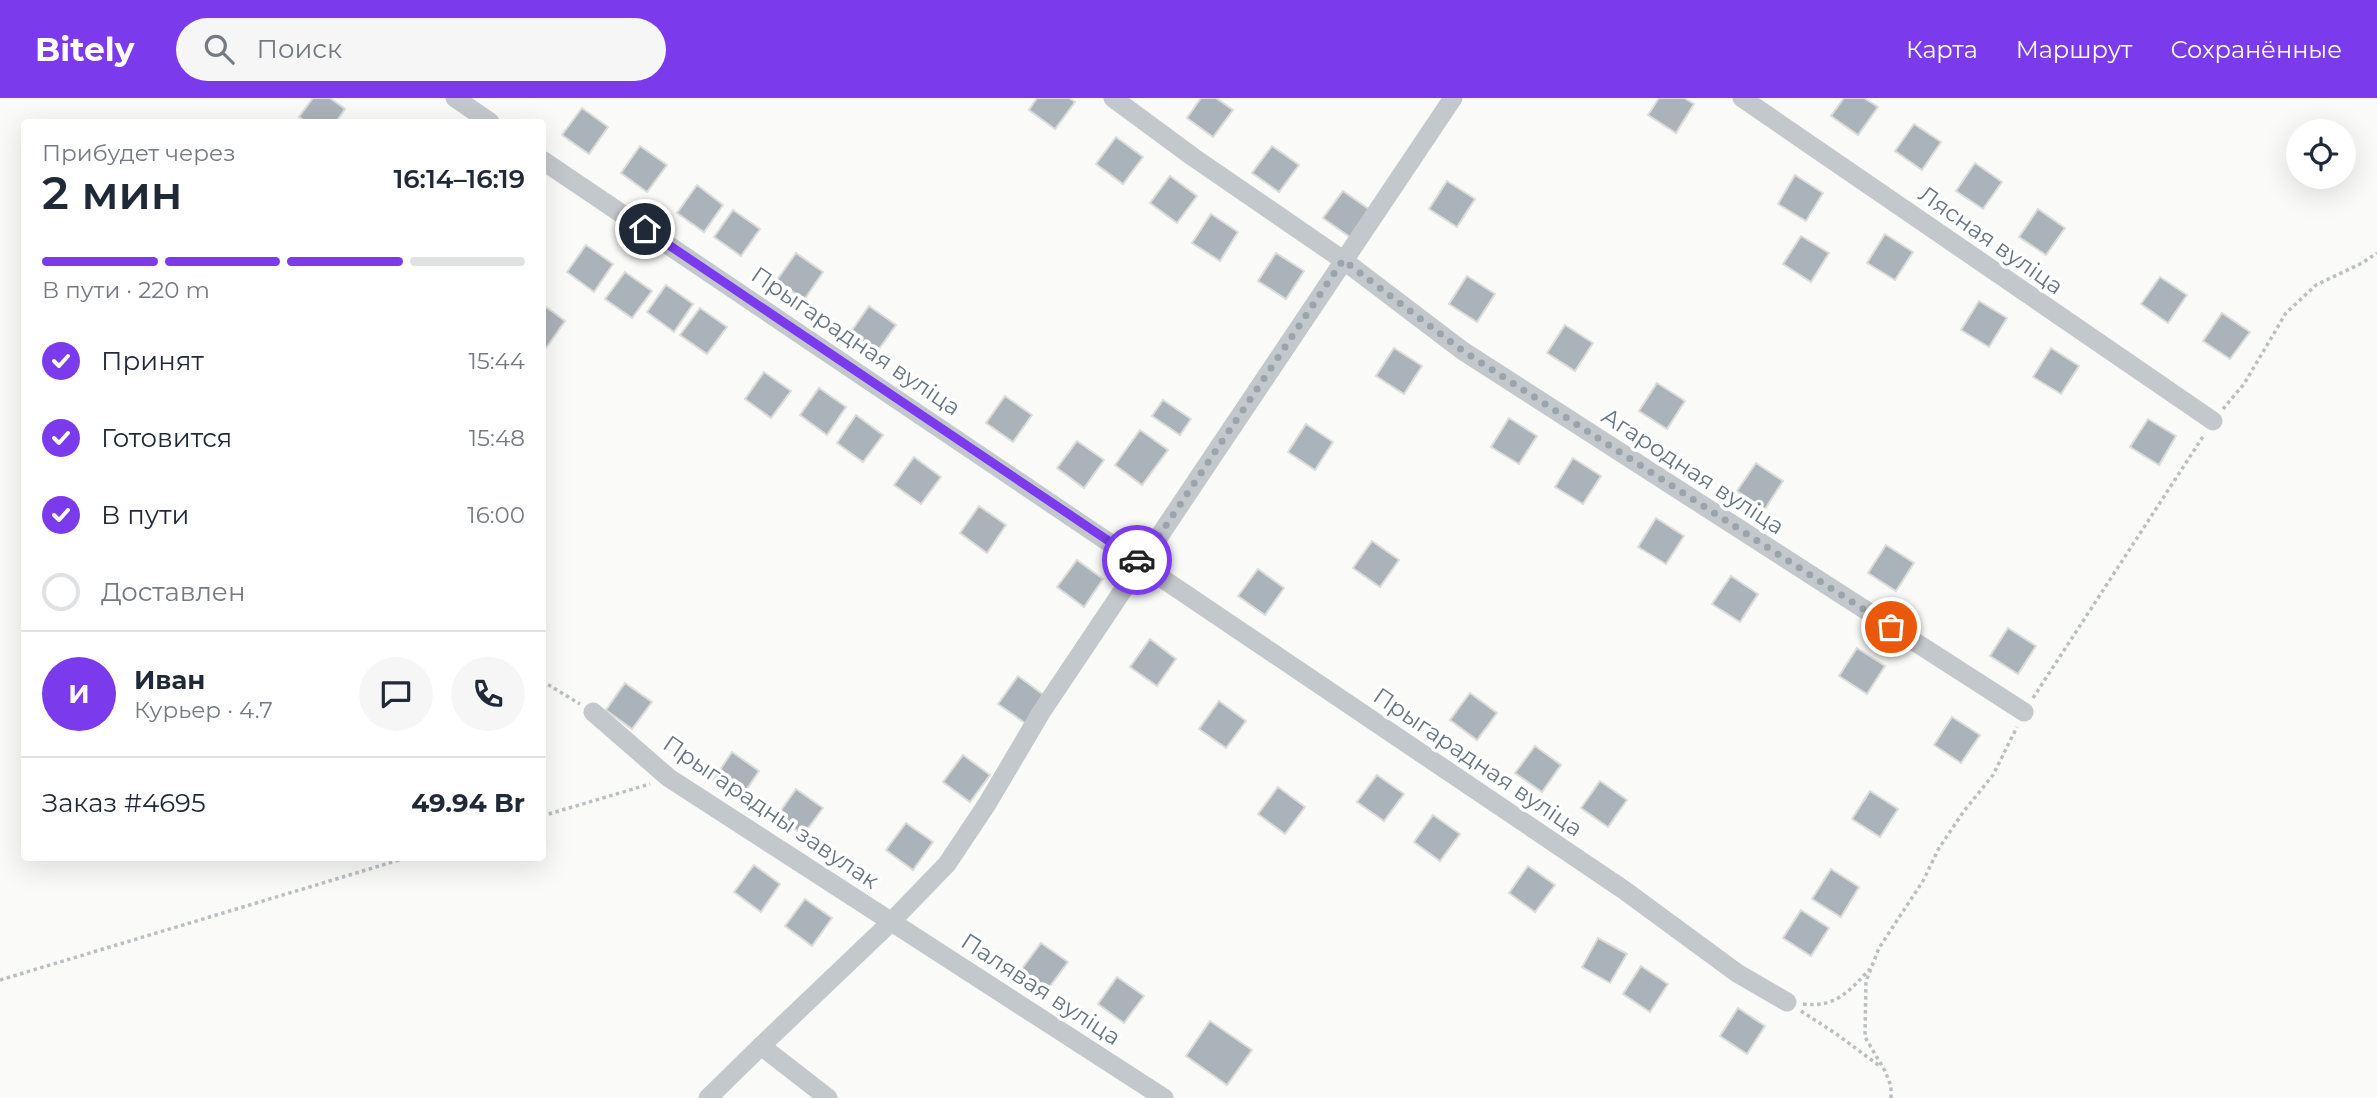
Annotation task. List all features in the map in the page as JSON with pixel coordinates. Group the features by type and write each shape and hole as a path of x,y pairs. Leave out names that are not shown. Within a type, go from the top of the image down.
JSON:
{"street":[{"path":"455,98 485,119"},
{"name":"Агародная вуліца","path":"1113,98 1193,157 1343,260 1463,351 2024,712"},
{"path":"708,1098 891,922 947,863 1042,711 1453,98"},
{"name":"Лясная вуліца","path":"1742,98 2213,421"},
{"name":"Прыгарадная вуліца","path":"546,163 1624,890 1737,973 1787,1002"},
{"name":"Прыгарадны завулак","path":"593,712 669,778 891,922"},
{"name":"Палявая вуліца","path":"891,922 1164,1098"},
{"path":"761,1046 828,1098"}],"path":[{"path":"1891,1098 1891,1086 1885,1071 1865,1037 1866,981 1879,948 1964,811 1993,775 2024,712 2213,421 2244,384 2286,313 2316,285 2377,253"},
{"path":"546,683 593,712"},
{"path":"546,815 669,778"},
{"path":"0,979 396,861"},
{"path":"1787,1002 1812,1005 1832,1003 1849,992 1872,966"},
{"path":"1787,1002 1835,1033 1885,1071"}],"building":[{"path":"313,98 330,98 345,109 338,119 299,117"},
{"path":"1037,98 1069,98 1075,102 1055,129 1029,110"},
{"path":"1201,98 1216,98 1233,110 1213,137 1187,118"},
{"path":"1659,98 1684,98 1694,104 1676,133 1648,115"},
{"path":"1844,98 1864,98 1878,107 1858,135 1831,116"},
{"path":"582,108 608,127 589,154 562,135"},
{"path":"1914,124 1941,142 1922,170 1895,151"},
{"path":"1116,137 1143,157 1123,184 1096,164"},
{"path":"640,146 667,165 647,192 621,173"},
{"path":"1272,146 1299,165 1279,192 1252,173"},
{"path":"1975,163 2002,182 1983,209 1956,191"},
{"path":"1795,175 1823,193 1806,221 1778,204"},
{"path":"1170,176 1197,196 1177,223 1150,203"},
{"path":"1447,181 1475,199 1457,227 1429,209"},
{"path":"697,185 723,205 704,232 677,213"},
{"path":"1343,191 1370,210 1350,237 1323,218"},
{"path":"2038,209 2065,228 2046,255 2019,237"},
{"path":"733,210 760,229 741,256 714,237"},
{"path":"1211,214 1238,232 1220,261 1192,243"},
{"path":"1885,234 1913,252 1895,280 1867,263"},
{"path":"1801,236 1829,253 1811,282 1783,264"},
{"path":"586,245 613,264 594,292 567,272"},
{"path":"796,253 823,272 804,300 777,280"},
{"path":"1276,253 1304,271 1286,299 1258,281"},
{"path":"625,272 652,291 632,318 605,299"},
{"path":"1467,276 1495,294 1477,322 1449,304"},
{"path":"2160,277 2187,295 2168,323 2141,304"},
{"path":"666,285 693,304 674,332 647,312"},
{"path":"1979,301 2007,318 1989,347 1961,330"},
{"path":"869,306 896,325 876,353 850,333"},
{"path":"546,307 565,321 546,348"},
{"path":"700,308 727,327 707,354 680,335"},
{"path":"2222,313 2250,332 2230,359 2203,341"},
{"path":"1565,325 1593,343 1575,371 1547,353"},
{"path":"1394,348 1422,366 1404,394 1376,376"},
{"path":"2051,348 2079,366 2061,394 2033,377"},
{"path":"764,372 791,391 771,418 745,399"},
{"path":"1657,383 1685,401 1667,429 1639,411"},
{"path":"819,388 846,407 827,435 800,415"},
{"path":"1005,396 1032,415 1013,442 986,423"},
{"path":"1163,400 1191,419 1180,435 1152,416"},
{"path":"856,415 883,435 863,462 837,443"},
{"path":"1509,418 1537,436 1519,464 1491,447"},
{"path":"2148,419 2176,436 2159,465 2130,447"},
{"path":"1306,424 1333,442 1315,470 1288,452"},
{"path":"1140,430 1168,450 1142,485 1115,465"},
{"path":"1077,441 1104,460 1084,488 1057,468"},
{"path":"914,457 941,477 921,504 894,485"},
{"path":"1573,458 1601,476 1583,504 1555,487"},
{"path":"1756,463 1783,481 1765,509 1737,491"},
{"path":"979,506 1006,525 987,553 960,533"},
{"path":"1656,518 1684,536 1666,564 1638,547"},
{"path":"1372,541 1399,560 1380,587 1353,568"},
{"path":"1886,545 1914,563 1896,591 1868,573"},
{"path":"1077,560 1103,579 1084,607 1057,587"},
{"path":"1258,569 1284,588 1265,615 1238,596"},
{"path":"1731,576 1758,594 1740,622 1712,604"},
{"path":"2008,628 2036,646 2018,674 1990,656"},
{"path":"1150,639 1176,659 1157,686 1130,667"},
{"path":"1857,648 1885,666 1867,694 1839,676"},
{"path":"1018,676 1045,696 1025,723 998,704"},
{"path":"625,683 652,702 632,729 606,710"},
{"path":"1470,693 1497,713 1477,740 1450,720"},
{"path":"1219,701 1246,721 1226,748 1199,729"},
{"path":"1952,717 1980,735 1961,763 1934,745"},
{"path":"1535,746 1561,765 1542,792 1515,773"},
{"path":"732,752 759,771 740,799 713,780"},
{"path":"963,755 990,775 970,802 943,782"},
{"path":"1377,775 1404,794 1384,821 1357,802"},
{"path":"1600,781 1627,800 1608,827 1581,808"},
{"path":"1278,787 1305,807 1285,834 1258,814"},
{"path":"796,789 823,808 803,835 777,816"},
{"path":"1870,791 1898,809 1880,837 1852,819"},
{"path":"1433,815 1460,834 1440,861 1414,842"},
{"path":"906,823 933,842 913,870 886,850"},
{"path":"754,865 780,884 761,912 734,892"},
{"path":"1528,866 1555,885 1535,912 1509,893"},
{"path":"1831,869 1859,887 1841,917 1812,899"},
{"path":"805,899 832,918 812,946 785,926"},
{"path":"1801,910 1829,928 1811,956 1783,938"},
{"path":"1598,938 1627,954 1610,983 1582,967"},
{"path":"1041,943 1068,962 1048,989 1021,970"},
{"path":"1641,966 1668,984 1650,1012 1623,994"},
{"path":"1117,977 1144,996 1124,1023 1098,1004"},
{"path":"1738,1008 1765,1026 1747,1054 1720,1036"},
{"path":"1210,1021 1252,1050 1227,1085 1186,1056"}],"way so far":[{"path":"1137,560 1141,563 1343,260 1463,351 1891,627"}],"route":[{"path":"645,229 1137,560"}]}
